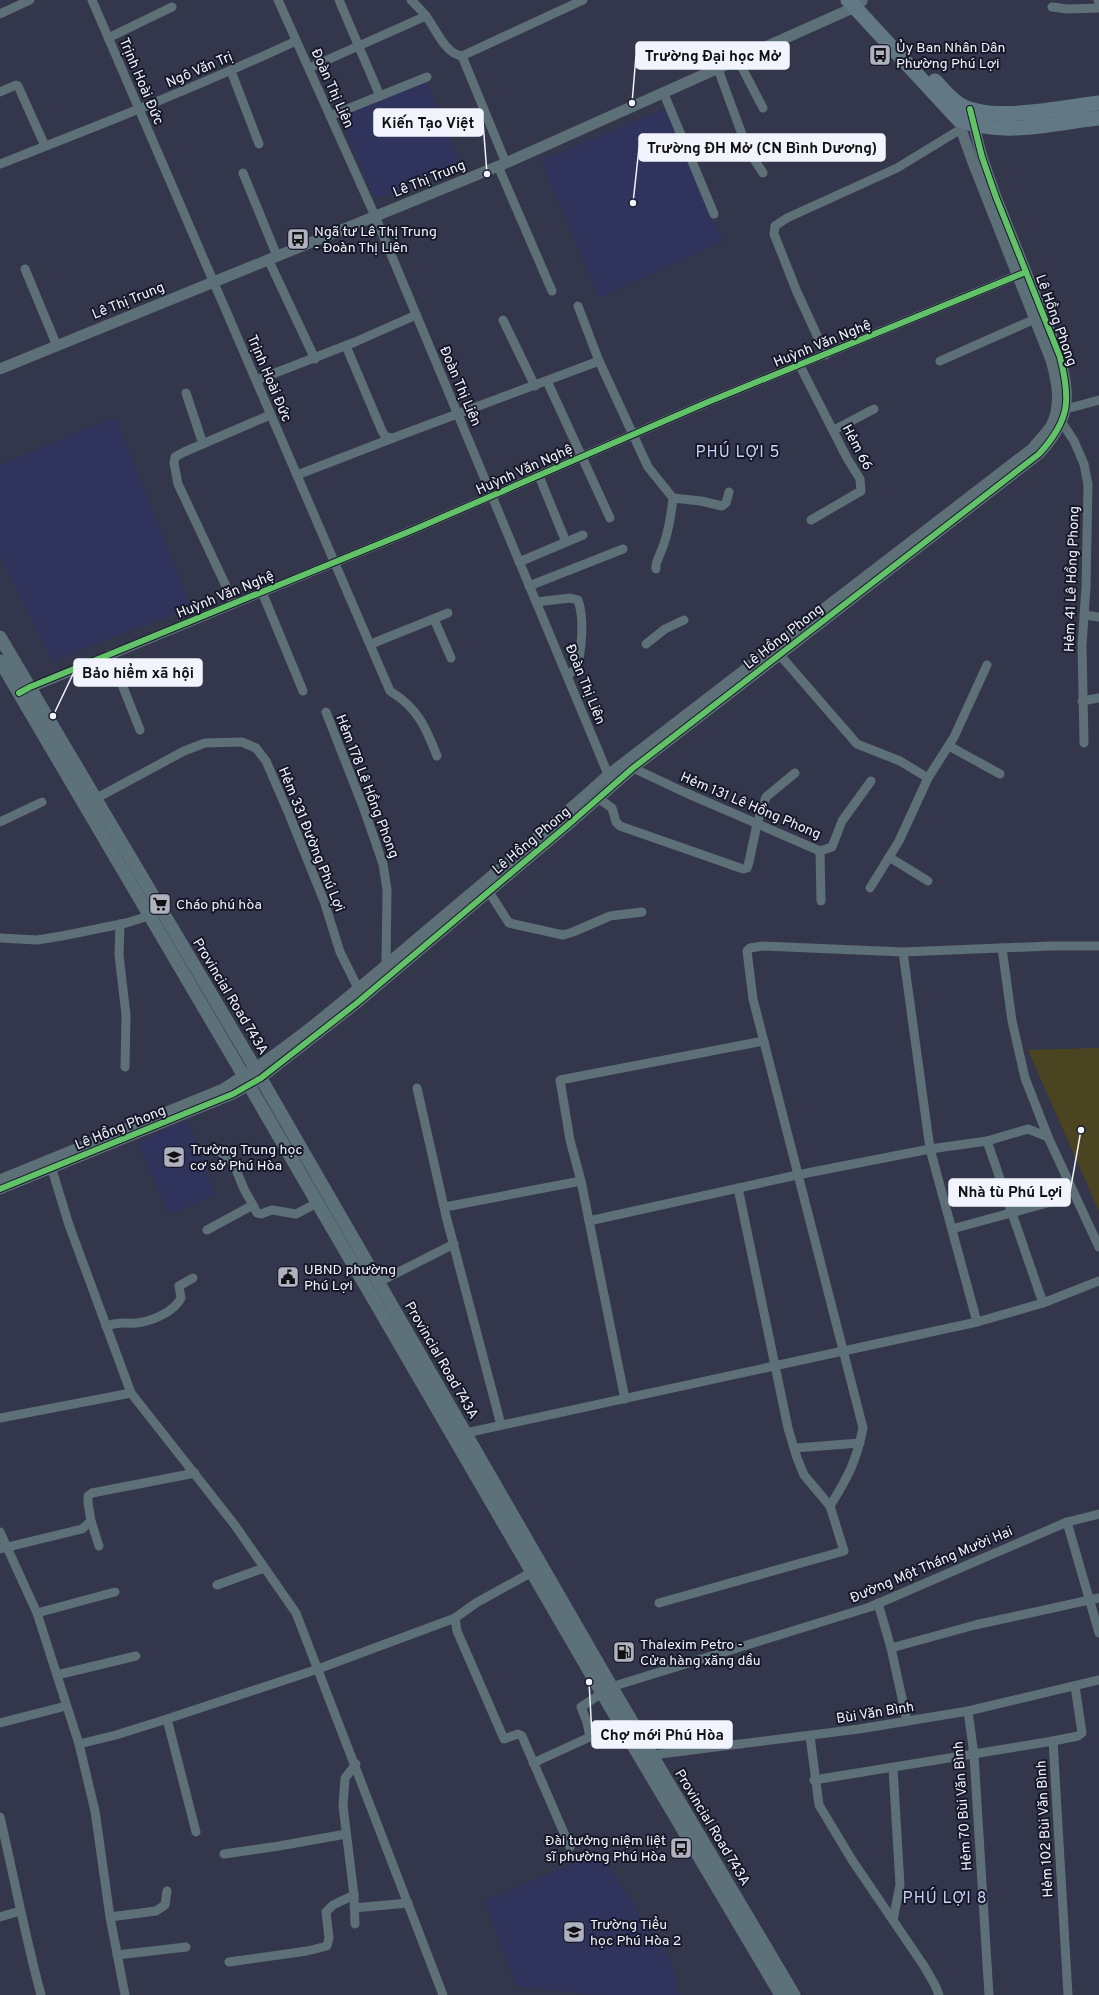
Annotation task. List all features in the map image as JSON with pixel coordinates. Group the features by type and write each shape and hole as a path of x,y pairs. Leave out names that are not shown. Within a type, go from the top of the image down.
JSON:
{"main road":[{"path":"857,2 942,88 964,107 1008,114 1099,103"},
{"path":"857,2 964,125 1014,129 1099,118"},
{"name":"Provincial Road 743A","path":"0,638 24,690 149,916 454,1440 537,1569"},
{"name":"Provincial Road 743A","path":"0,661 24,690 95,799 258,1073 466,1433 537,1569 647,1758 781,1995"},
{"path":"342,1246 354,1239"},
{"path":"398,1343 410,1336"},
{"path":"454,1440 466,1433"},
{"name":"Provincial Road 743A","path":"647,1758 794,1995"}],"street":[{"path":"0,14 30,0"},
{"name":"Trịnh Hoài Đức","path":"92,0 257,380 270,415 336,562 390,692 401,698 421,719 437,756"},
{"name":"Đoàn Thị Liên","path":"278,0 375,216 491,497 568,675 610,779"},
{"path":"339,0 380,96"},
{"path":"411,0 426,16 446,46 457,56 462,56 580,1"},
{"name":"Lê Thị Trung","path":"0,370 214,281 502,165 664,94 857,2"},
{"path":"108,38 172,7"},
{"path":"1052,7 1067,9 1099,8"},
{"path":"309,68 426,16"},
{"name":"Ngô Văn Trị","path":"0,164 231,71 296,40"},
{"path":"462,56 502,165 552,291"},
{"path":"738,60 763,108"},
{"path":"718,69 747,148 763,173"},
{"path":"231,71 259,144"},
{"path":"330,116 427,77"},
{"path":"0,92 16,85 18,86 45,146"},
{"path":"664,94 714,214"},
{"name":"Lê Hồng Phong","path":"258,1073 561,817 1033,448 1051,426 1057,407 1058,385 1051,360 1035,319 1022,274 996,198 964,125 964,107"},
{"path":"826,355 797,292 774,234 775,226 788,218 897,168 964,125"},
{"path":"242,173 272,258 315,359"},
{"path":"24,269 57,346"},
{"name":"Lê Hồng Phong","path":"0,1189 50,1164 246,1082 358,1003 598,798 610,779 634,768 779,654 1039,454 1054,438 1066,409 1067,384 1060,357 1022,274"},
{"name":"Huỳnh Văn Nghệ","path":"24,690 491,497 708,402 800,366 1022,274"},
{"path":"578,306 599,361 648,467 673,498 701,501 722,506 726,503 729,492"},
{"path":"257,380 315,359 416,315"},
{"path":"940,361 1035,319"},
{"path":"503,320 535,386"},
{"path":"346,346 382,431 386,437 393,438"},
{"path":"297,475 431,423 458,415 599,361"},
{"name":"Hẻm 66","path":"800,366 847,458 860,479 861,490 811,520"},
{"path":"548,381 610,518"},
{"path":"186,393 203,444"},
{"path":"1066,409 1099,400"},
{"path":"834,430 874,408"},
{"path":"234,604 178,484 174,463 175,457 270,415"},
{"name":"Hẻm 41 Lê Hồng Phong","path":"1061,421 1074,441 1084,464 1088,485 1086,587 1082,645 1084,743"},
{"path":"539,476 566,542"},
{"path":"656,569 655,564 670,520 673,498"},
{"path":"519,562 583,535"},
{"path":"529,586 623,549"},
{"path":"262,592 303,691"},
{"path":"536,602 570,598 578,600 581,630 580,656 578,667 568,675"},
{"path":"371,644 448,613"},
{"path":"1084,615 1099,618"},
{"path":"434,619 451,658"},
{"path":"646,644 665,629 684,620"},
{"path":"110,654 140,730"},
{"path":"779,654 857,744 900,761 928,778"},
{"path":"870,888 898,840 928,778 949,746 987,664"},
{"path":"1082,701 1099,698"},
{"name":"Hẻm 178 Lê Hồng Phong","path":"326,712 364,809 383,864 386,890 386,965"},
{"name":"Hẻm 331 Đường Phú Lợi","path":"95,799 184,751 205,743 242,742 256,748 266,762 290,814 324,901 331,928 340,952 358,988"},
{"path":"949,746 1000,774"},
{"name":"Hẻm 131 Lê Hồng Phong","path":"634,768 684,792 820,851 832,847 842,820 870,781"},
{"path":"598,798 612,808 616,822 620,826 743,869 747,868 749,862 757,824 766,797 795,773"},
{"path":"0,822 42,802"},
{"path":"820,851 821,901"},
{"path":"889,857 928,880"},
{"path":"489,892 509,923 563,935 610,916 642,912"},
{"path":"0,938 37,940 120,924 149,916"},
{"path":"120,924 119,955 126,1015 125,1067"},
{"path":"830,1506 848,1476 856,1459 863,1428 753,999 747,956 750,948 762,946 903,952 1099,946"},
{"path":"1002,948 1012,1021 1025,1078 1048,1137 1099,1247"},
{"path":"903,952 930,1149 977,1322"},
{"path":"625,1399 581,1181 570,1140 560,1080 764,1041"},
{"path":"417,1088 444,1207 501,1426"},
{"path":"589,1221 797,1175 930,1149 988,1141 1028,1130 1048,1137"},
{"path":"988,1141 1043,1303"},
{"path":"220,1152 225,1155 235,1167 257,1213 261,1214 272,1210 296,1214 317,1203"},
{"path":"50,1164 69,1225 131,1393 195,1473 296,1613 356,1764 443,1995"},
{"name":"Lê Hồng Phong","path":"0,1180 50,1164"},
{"path":"444,1207 581,1181"},
{"path":"659,1603 844,1551 830,1506 804,1475 788,1428 738,1188"},
{"path":"952,1229 1062,1199"},
{"path":"207,1230 253,1205"},
{"path":"379,1282 454,1244"},
{"path":"106,1326 118,1322 146,1321 167,1312 181,1298 179,1286 193,1278"},
{"path":"466,1433 977,1322 1043,1303 1099,1282"},
{"path":"0,1418 131,1393"},
{"path":"795,1448 860,1443"},
{"path":"99,1546 91,1520 88,1496 92,1493 195,1473"},
{"name":"Đường Một Tháng Mười Hai","path":"533,1763 590,1737 587,1722 581,1707 607,1690 878,1603 1067,1522 1099,1514"},
{"path":"3,1548 82,1528 91,1520"},
{"path":"1067,1522 1099,1633"},
{"path":"0,1532 3,1548 37,1614 79,1744 94,1811 110,1917 125,1995"},
{"path":"217,1585 264,1568"},
{"path":"79,1744 116,1735 167,1719 318,1669 455,1618 476,1603 537,1569"},
{"path":"37,1614 115,1592"},
{"path":"891,1648 975,1625 1099,1598"},
{"path":"878,1603 891,1648 907,1721"},
{"path":"455,1618 457,1631 504,1739 520,1734 570,1846"},
{"path":"57,1675 136,1656"},
{"name":"Bùi Văn Bình","path":"647,1758 810,1736 968,1711 1099,1680"},
{"name":"Hẻm 102 Bùi Văn Bình","path":"1068,1995 1053,1741 1078,1736 1082,1733 1075,1686"},
{"path":"0,1723 66,1706"},
{"name":"Hẻm 70 Bùi Văn Bình","path":"968,1711 974,1755 989,1995"},
{"path":"167,1719 196,1832"},
{"path":"810,1736 814,1780 819,1805 852,1860 935,1985 939,1995"},
{"path":"814,1780 1053,1741"},
{"path":"355,1924 354,1895 342,1806 345,1778 356,1764"},
{"path":"893,1768 900,1885 893,1920"},
{"path":"0,1818 17,1888 20,1911 41,1995"},
{"path":"224,1854 346,1834"},
{"path":"110,1917 156,1911 165,1905 167,1891"},
{"path":"229,1962 307,1951 327,1946 329,1938 326,1912 333,1905 354,1895"},
{"path":"354,1908 408,1903"},
{"path":"0,1917 20,1911"},
{"path":"117,1955 186,1947"}],"shaded area":[{"path":"426,81 460,163 381,198 373,195 339,116"},
{"path":"668,108 723,241 599,298 541,160"},
{"path":"115,417 191,607 52,661 0,557 0,465"},
{"path":"1099,1048 1099,1211 1028,1050"},
{"name":"Trường Trung học cơ sở Phú Hòa","path":"187,1120 210,1172 206,1174 215,1195 169,1215 137,1142"},
{"name":"Trường Tiểu học Phú Hòa 2","path":"599,1852 672,1963 679,1995 598,1995 516,1986 485,1901"}],"cycle path":[{"path":"0,1189 233,1094 261,1078 357,1003 568,825 633,768 1039,454 1057,431 1062,420 1066,398 1064,372 1060,357 996,197 982,157 970,109"},
{"path":"19,693 30,687 413,530 708,402 1026,272"}],"place":[{"name":"Ủy Ban Nhân Dân Phường Phú Lợi","path":"880,55"},
{"name":"Trường Đại học Mở","path":"632,103"},
{"name":"Kiến Tạo Việt","path":"487,174"},
{"name":"Trường ĐH Mở (CN Bình Dương)","path":"633,203"},
{"name":"Ngã tư Lê Thị Trung - Đoàn Thị Liên","path":"298,239"},
{"name":"Bảo hiểm xã hội","path":"53,716"},
{"name":"Cháo phú hòa","path":"160,904"},
{"name":"Nhà tù Phú Lợi","path":"1081,1130"},
{"name":"Trường Trung học cơ sở Phú Hòa","path":"174,1157"},
{"name":"UBND phường Phú Lợi","path":"288,1277"},
{"name":"Thalexim Petro - Cửa hàng xăng dầu","path":"624,1652"},
{"name":"Chợ mới Phú Hòa","path":"589,1682"},
{"name":"Đài tưởng niệm liệt sĩ phường Phú Hòa","path":"681,1848"},
{"name":"Trường Tiểu học Phú Hòa 2","path":"574,1932"}],"district":[{"name":"PHÚ LỢI 5","path":"738,451"},
{"name":"PHÚ LỢI 8","path":"945,1897"}]}
